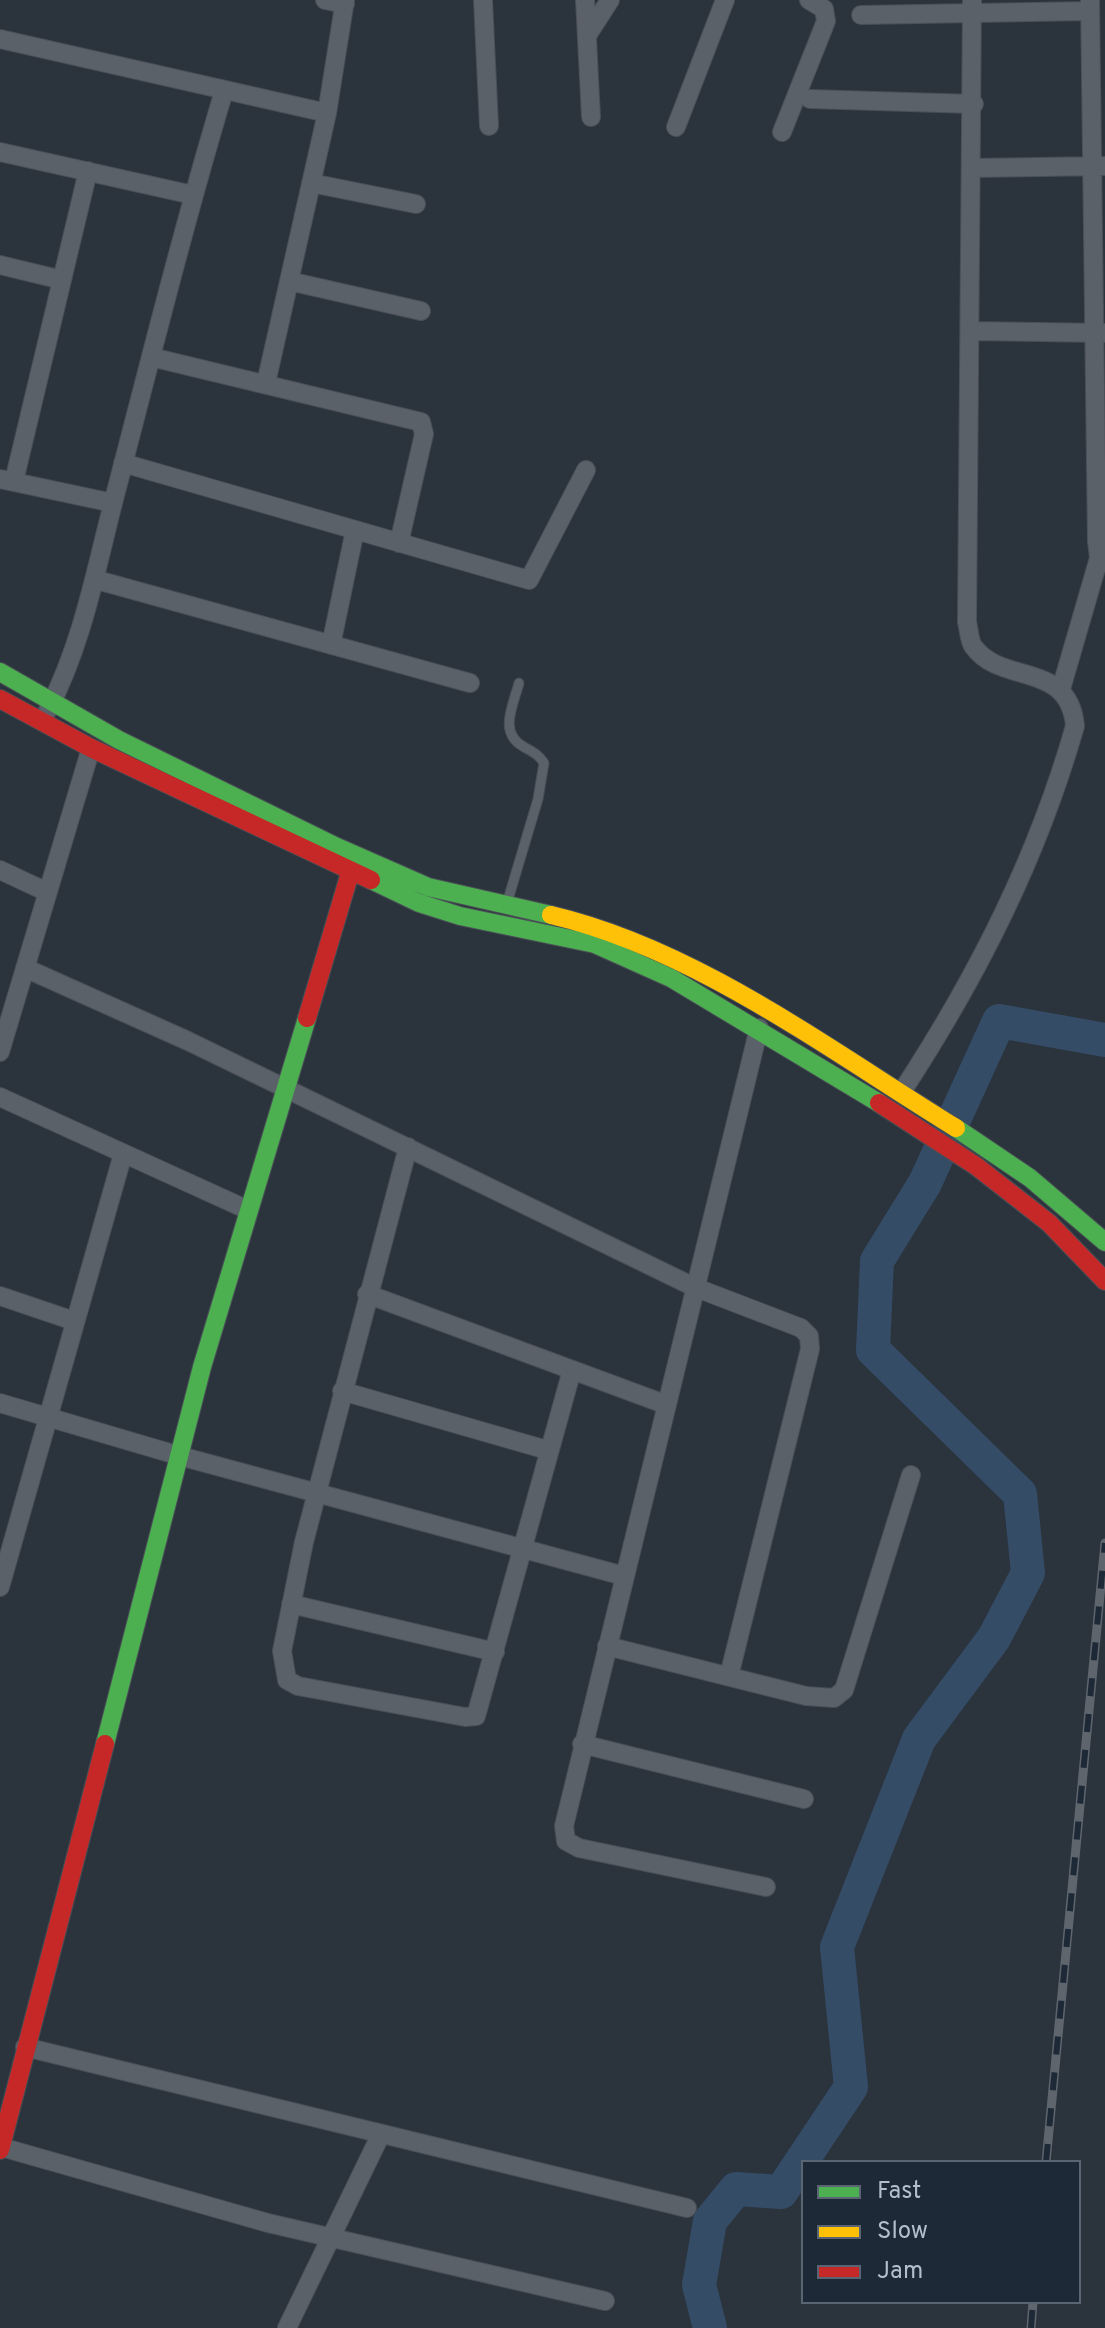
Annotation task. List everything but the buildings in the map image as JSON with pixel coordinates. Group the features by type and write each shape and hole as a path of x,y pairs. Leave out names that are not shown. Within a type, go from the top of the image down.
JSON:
{"street":[{"path":"266,383 327,113 345,2 325,0"},
{"path":"483,0 489,126"},
{"path":"585,0 591,117"},
{"path":"588,34 610,0"},
{"path":"676,127 725,0"},
{"path":"782,132 826,21 824,9 809,0"},
{"path":"901,1093 981,964 1033,855 1075,726 1073,707 1061,689 986,657 972,645 967,622 974,104 972,6"},
{"path":"861,15 972,6 1090,6 1098,63 1102,561 1061,689"},
{"path":"0,39 327,113"},
{"path":"42,723 69,667 97,580 123,463 193,195 224,91"},
{"path":"810,99 974,104"},
{"path":"0,152 193,195"},
{"path":"973,168 1098,166"},
{"path":"88,171 62,280 7,480 113,503"},
{"path":"311,183 416,204"},
{"path":"0,265 62,280"},
{"path":"289,281 421,311"},
{"path":"971,331 1099,333"},
{"path":"151,357 421,422 424,434 399,543"},
{"path":"123,463 529,580 586,470"},
{"path":"331,645 355,530"},
{"path":"97,580 470,683"},
{"path":"0,672 119,740 337,847 428,887 593,925 631,939 727,987 992,1151 1030,1178 1105,1242"},
{"path":"0,699 91,748 419,903 460,916 595,944 648,965 759,1028 976,1166 1049,1223 1105,1281"},
{"path":"0,1052 91,748"},
{"path":"0,870 47,892"},
{"path":"350,873 248,1210 180,1456 0,2149 268,2223 605,2301"},
{"path":"25,968 408,1147 694,1287 801,1328 809,1336 810,1349 729,1676"},
{"path":"759,1028 564,1826 566,1841 579,1848 766,1887"},
{"path":"0,1097 248,1210"},
{"path":"408,1147 316,1492 291,1604 282,1667 287,1680 298,1686 476,1716 547,1450 572,1370"},
{"path":"0,1587 123,1154"},
{"path":"367,1294 667,1405"},
{"path":"0,1296 74,1321"},
{"path":"342,1391 547,1450"},
{"path":"0,1403 180,1456 624,1576"},
{"path":"607,1646 806,1696 834,1698 844,1690 911,1475"},
{"path":"291,1604 495,1652"},
{"path":"582,1744 804,1799"},
{"path":"25,2047 687,2208"},
{"path":"0,2115 15,2089"},
{"path":"287,2328 381,2134"}],"lane":[{"path":"506,906 543,777 544,763 539,754 512,740 508,731 519,683"}],"waterway":[{"path":"802,2160 851,2087 837,1947 919,1739 994,1638 1028,1573 1020,1494 873,1350 877,1261 925,1183 999,1021 1105,1040"},
{"path":"710,2328 699,2285 710,2221 736,2189 781,2192 801,2162"}],"railway":[{"path":"1046,2160 1105,1543"},
{"path":"1031,2328 1033,2304"}],"traffic: fast":[{"path":"0,672 119,740 337,847 428,887 551,915"},
{"path":"371,880 419,903 460,916 595,944 671,978 879,1103"},
{"path":"105,1744 202,1367 307,1018"},
{"path":"956,1128 1030,1178 1105,1242"}],"traffic: slow":[{"path":"551,915 605,931 709,977 810,1035 956,1128"}],"traffic: jam":[{"path":"0,699 91,748 371,880"},
{"path":"307,1018 350,873"},
{"path":"879,1103 976,1166 1049,1223 1105,1281"},
{"path":"0,2150 105,1744"}]}
